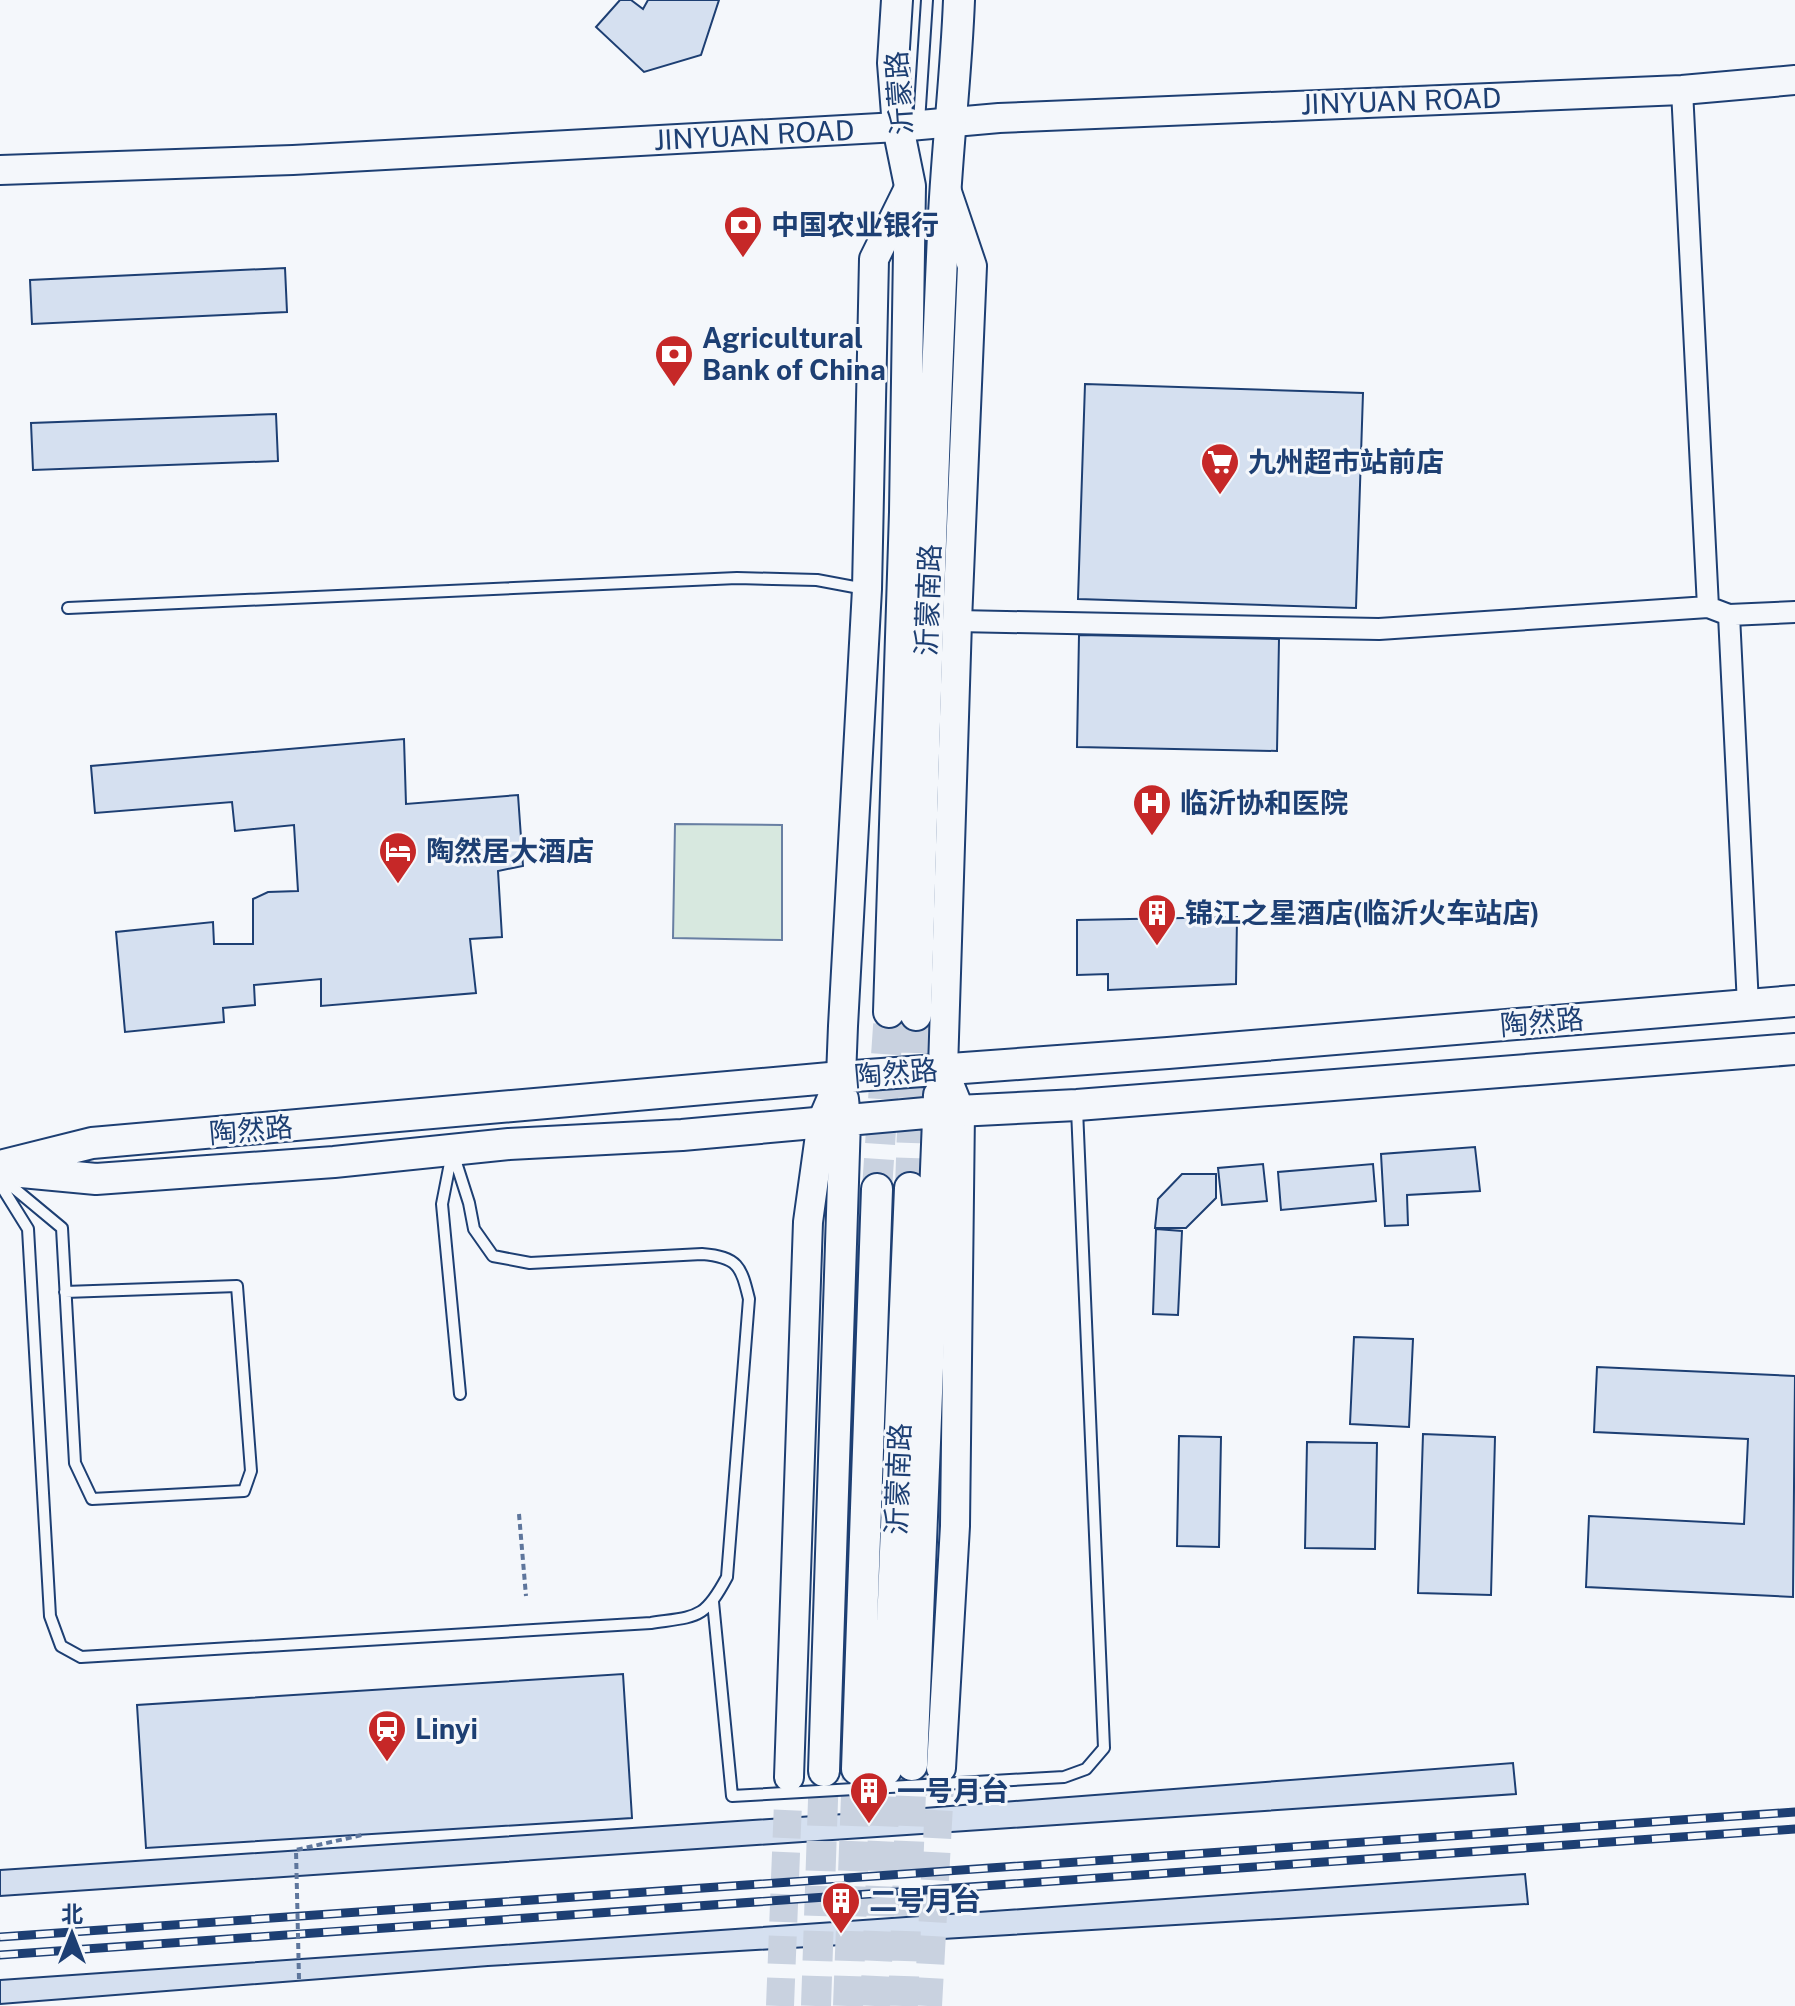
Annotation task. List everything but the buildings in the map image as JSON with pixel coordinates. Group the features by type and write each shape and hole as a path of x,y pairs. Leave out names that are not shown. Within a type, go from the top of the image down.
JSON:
{"main road":[{"name":"沂蒙路","path":"897,0 893,63 908,126 910,186"},
{"name":"沂蒙路","path":"945,185 957,60 959,0"},
{"name":"沂蒙南路","path":"910,186 903,1013 931,512 945,185"},
{"name":"陶然路","path":"0,1168 92,1143 841,1077 1795,1001"},
{"name":"陶然路","path":"0,1168 96,1179 509,1144 682,1135 833,1120 1077,1105 1795,1049"},
{"path":"899,1768 948,1112 943,1069"},
{"path":"824,1771 833,1120 841,1077"},
{"name":"沂蒙南路","path":"899,1768 910,1188"},
{"name":"沂蒙南路","path":"877,1189 899,1768"}],"street":[{"name":"JINYUAN ROAD","path":"0,170 293,160 949,122 1682,90 1795,80"},
{"path":"1682,90 1708,607"},
{"path":"943,1069 972,266 945,185"},
{"path":"841,1077 867,589 874,259 910,186"},
{"path":"957,621 1379,629 1708,607 1729,615 1795,612"},
{"path":"1729,615 1748,1005"},
{"path":"789,1777 808,1222 833,1120"}],"lane":[{"path":"908,126 927,0"},
{"path":"68,608 737,578 817,580 867,589"},
{"path":"713,1602 732,1796 1064,1777 1086,1769 1104,1748 1077,1105"},
{"path":"0,1184 28,1229 50,1616 61,1646 81,1657 651,1623 697,1616 713,1602 727,1577 749,1299 742,1271 727,1256 702,1254 530,1263 493,1256 474,1229 453,1151"},
{"path":"453,1151 442,1204 460,1394"},
{"path":"0,1177 62,1228 65,1292 75,1463 92,1499 244,1491 251,1471 237,1286 65,1292"}],"path":[{"path":"519,1514 526,1596"},
{"path":"299,1979 296,1850 362,1835"}],"shaded area":[{"path":"675,824 782,825 782,940 673,938"}],"tunnel":[{"path":"877,1189 889,1012"},
{"path":"910,1188 916,1015"},
{"path":"903,2006 912,1765"},
{"path":"928,2006 941,1768"},
{"path":"848,2006 857,1769"},
{"path":"875,2006 886,1770"},
{"path":"816,2006 824,1771"},
{"path":"780,2006 789,1777"}],"railway":[{"path":"0,1937 1795,1812"},
{"path":"0,1955 1795,1829"}],"place":[{"name":"中国农业银行","path":"743,259"},
{"name":"Agricultural Bank of China","path":"674,388"},
{"name":"九州超市站前店","path":"1220,496"},
{"name":"临沂协和医院","path":"1152,837"},
{"name":"陶然居大酒店","path":"398,885"},
{"name":"锦江之星酒店(临沂火车站店)","path":"1157,947"},
{"name":"Linyi","path":"387,1763"},
{"name":"一号月台","path":"869,1825"},
{"name":"二号月台","path":"841,1935"}]}
